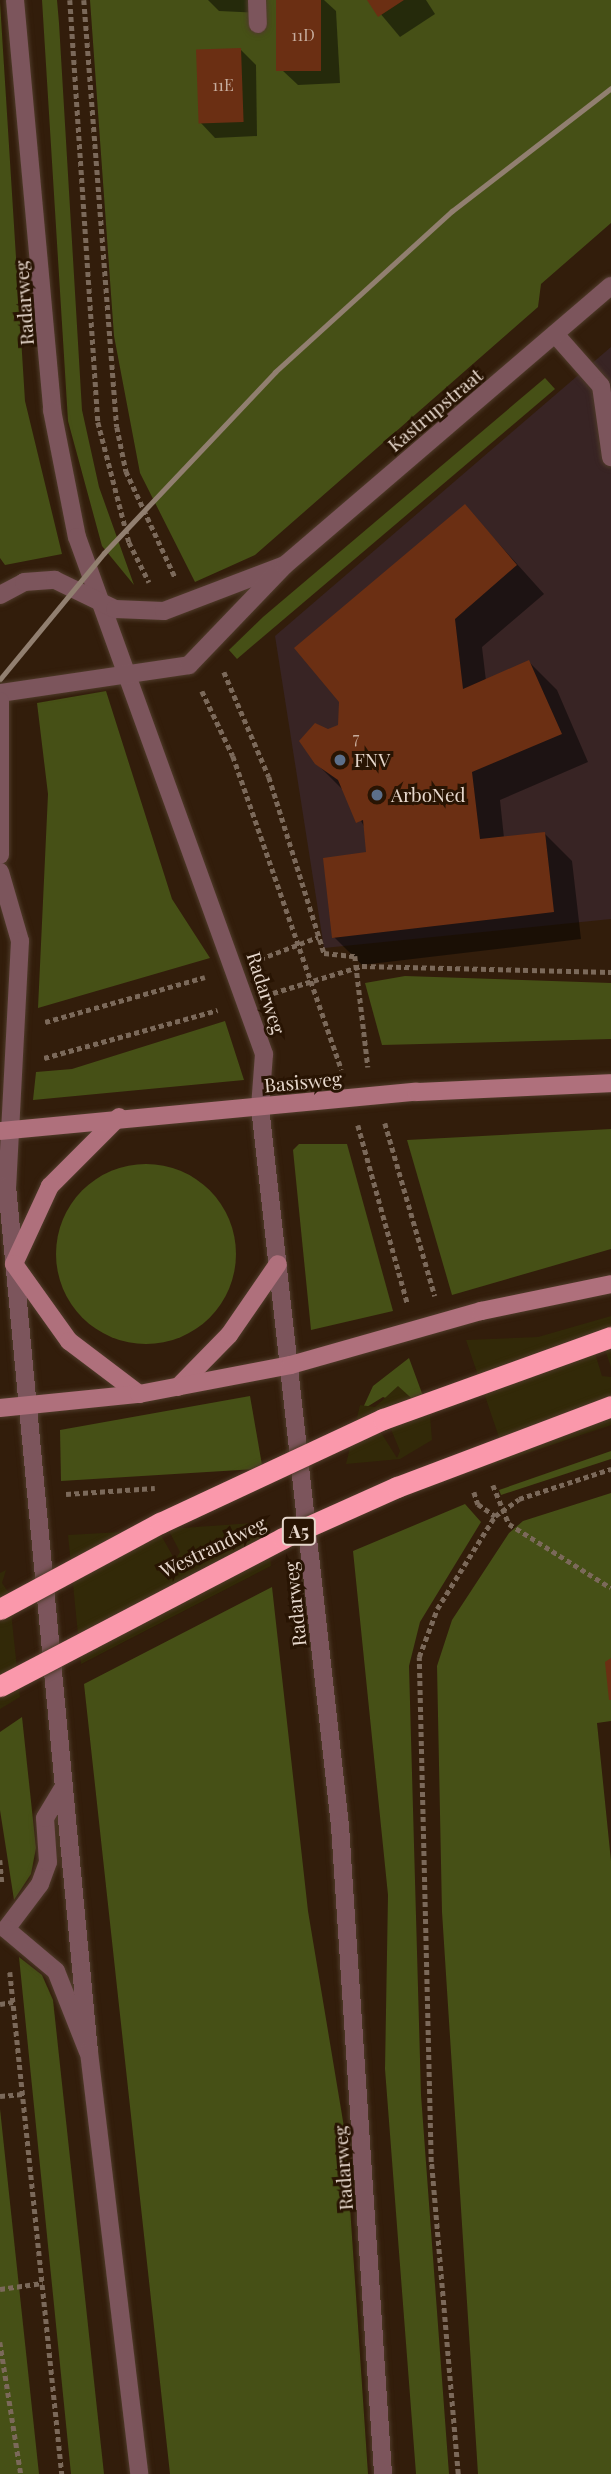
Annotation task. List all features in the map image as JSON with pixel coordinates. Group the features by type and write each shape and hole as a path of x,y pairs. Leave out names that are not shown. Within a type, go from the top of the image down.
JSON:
{"highway":[{"path":"0,1609 160,1523 383,1419 611,1337"},
{"name":"Westrandweg","path":"0,1686 283,1538 397,1487 611,1406"}],"main road":[{"name":"Basisweg","path":"4,1130 119,1117 377,1096 611,1083"},
{"path":"119,1117 50,1186 14,1264 69,1341 139,1394"},
{"path":"178,1387 229,1335 278,1264"},
{"path":"0,1408 139,1394 291,1365 415,1329 611,1284"}],"street":[{"name":"Radarweg","path":"15,0 52,410 77,537 236,968 264,1054 260,1107 341,1826 383,2474"},
{"path":"257,0 258,24"},
{"name":"Kastrupstraat","path":"189,665 285,565 611,286"},
{"path":"555,334 601,386 611,457"},
{"name":"Kastrupstraat","path":"99,597 115,609 164,611 285,565"},
{"path":"0,595 24,582 55,580 99,597"},
{"path":"0,694 125,671 189,665"},
{"path":"0,701 0,855"},
{"path":"0,872 20,941 15,1059 4,1130 14,1264 89,2052 139,2474"},
{"path":"62,1790 45,1818 48,1861 40,1884 3,1929 56,1971 89,2052"}],"path":[{"path":"70,0 98,422 129,542 164,611"},
{"path":"84,0 117,427 155,543 188,602"},
{"path":"211,645 269,776 324,953 355,956 362,1049 443,1322"},
{"path":"189,665 233,756 313,980 351,1099 415,1329"},
{"path":"17,1023 50,1022 236,968 318,937"},
{"path":"15,1059 55,1058 356,967 611,972"},
{"path":"458,2474 431,2162 419,1657 437,1609 506,1505 611,1469"},
{"path":"491,1480 506,1505 509,1524 611,1588"},
{"path":"0,1860 3,1929 23,2094 62,2474"},
{"path":"0,2004 13,2002"},
{"path":"0,2096 23,2094"},
{"path":"0,2289 43,2283"},
{"path":"0,2342 21,2474"}],"shaded area":[{"path":"611,347 611,919 324,948 275,636"}],"green space":[{"path":"42,0 57,0 82,410 99,487 134,585 102,546 68,421"},
{"path":"90,0 611,0 611,223 541,284 538,307 255,555 195,582 140,473 114,336"},
{"path":"0,2 25,401 62,554 5,565 0,558"},
{"path":"545,378 555,389 237,659 229,650 263,617"},
{"path":"106,691 172,899 210,958 38,1008 48,794 37,703"},
{"path":"405,976 611,983 611,1039 382,1045 365,983"},
{"path":"225,1021 244,1080 33,1100 36,1072 72,1069"},
{"path":"611,1129 611,1249 452,1295 407,1140"},
{"path":"299,1144 347,1144 393,1311 311,1330 293,1150"},
{"path":"146,1164 164,1165 181,1171 210,1190 229,1219 235,1236 235,1272 229,1289 210,1318 181,1337 164,1343 146,1344 128,1343 111,1337 82,1318 63,1289 57,1272 56,1254 57,1236 63,1219 82,1190 111,1171 128,1165"},
{"path":"409,1358 430,1415 383,1397 362,1410 373,1386"},
{"path":"250,1396 262,1465 257,1469 61,1481 60,1430"},
{"path":"611,1451 611,1459 501,1495 499,1490"},
{"path":"611,1493 611,1721 597,1723 611,1861 611,2474 478,2474 442,1912 437,1666 452,1620 509,1533 523,1521"},
{"path":"465,1504 481,1522 420,1622 409,1666 421,2095 449,2474 416,2474 385,2069 388,1895 353,1551"},
{"path":"272,1587 308,1911 345,2133 368,2474 170,2474 84,1684"},
{"path":"22,1717 36,1848 31,1874 14,1900 0,1810 0,1732"},
{"path":"19,1957 42,1975 53,2000 104,2474 71,2474"},
{"path":"0,2109 39,2474 0,2474"}],"sand":[{"path":"611,1316 611,1367 604,1347 594,1350 602,1376 611,1377 611,1425 492,1465 489,1458 504,1452 466,1340 538,1337"},
{"path":"398,1386 430,1415 432,1440 400,1459 346,1464 360,1405 375,1407","holes":["390,1427 400,1451 397,1458 380,1431"]},
{"path":"267,1522 271,1566 81,1664 68,1535 158,1530 175,1560 180,1552 168,1529"},
{"path":"6,1570 2,1583 9,1593 20,1697 0,1709 0,1573"}],"building":[{"path":"276,0 321,0 321,71 276,71"},
{"path":"367,0 404,0 378,17"},
{"path":"241,48 244,122 199,124 196,50"},
{"path":"465,504 517,565 455,619 463,689 529,660 562,734 472,772 480,839 545,832 554,912 332,938 323,858 366,852 363,820 356,823 338,780 315,764 299,741 315,723 328,729 338,725 339,702 294,648"},
{"path":"611,1658 611,1700 609,1700 605,1662"}],"railway":[{"path":"0,679 104,553 275,372 452,211 611,88"}],"place":[{"name":"FNV","path":"340,760"},
{"name":"ArboNed","path":"377,795"}]}
